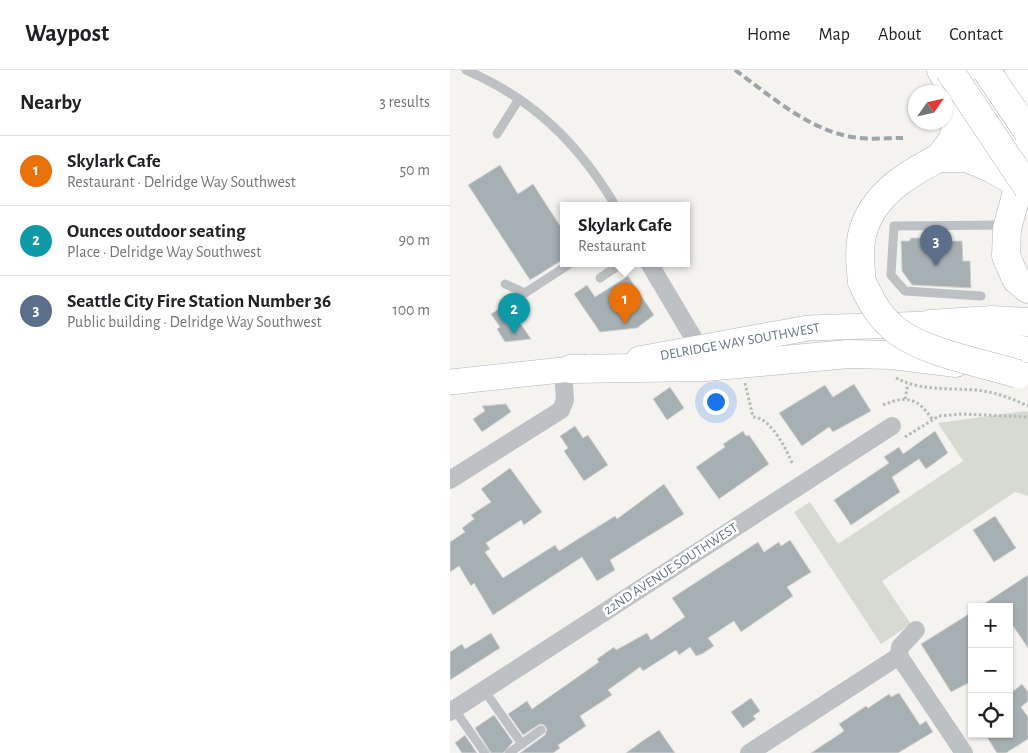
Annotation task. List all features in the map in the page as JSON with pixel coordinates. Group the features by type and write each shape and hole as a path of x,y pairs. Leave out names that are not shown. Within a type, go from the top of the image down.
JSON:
{"main road":[{"path":"924,70 936,85"},
{"path":"939,158 953,138 956,118 952,93 941,70"},
{"path":"949,70 1026,191"},
{"path":"967,70 1025,142"},
{"path":"986,70 1025,142"},
{"path":"1020,78 1025,142 1026,191 1008,225 1006,256 1016,278 1028,289"},
{"path":"953,106 1026,191"},
{"path":"1025,142 989,137 974,140 911,172 875,206 865,225 861,241 862,282 873,305 889,324 904,336 925,348 1025,367"},
{"path":"939,158 967,158 992,168 1026,191"},
{"path":"930,324 992,320 1028,322"},
{"name":"DELRIDGE WAY SOUTHWEST","path":"450,382 567,370 700,349 808,328 930,324 1025,367"},
{"path":"567,370 705,367 850,354 892,355 1025,367"}],"street":[{"path":"651,267 700,349"},
{"path":"450,480 555,414 565,404 567,370"},
{"name":"22ND AVENUE SOUTHWEST","path":"452,710 896,433"},
{"path":"916,630 900,647 899,656 964,753"},
{"path":"750,753 899,656"}],"lane":[{"path":"466,70 519,99 547,119 574,145 598,176 613,202"},
{"path":"497,134 519,99"},
{"path":"981,296 905,292 891,275 894,226 1008,225"},
{"path":"505,284 524,293 565,267"},
{"path":"600,278 616,267"},
{"path":"484,690 522,744"},
{"path":"452,710 486,753"},
{"path":"509,753 541,730"}],"path":[{"path":"744,380 753,417 761,419 773,430 793,465"},
{"path":"905,399 908,384 996,393 1028,406"},
{"path":"883,405 905,399 921,404 932,419"},
{"path":"896,433 932,419 962,414 1028,417"}],"shaded area":[{"path":"1028,412 1028,496 1015,492 882,581 911,624 881,644 794,512 810,502 838,544 963,461 938,423"}],"building":[{"path":"500,165 518,194 533,184 560,226 560,261 530,280 468,185"},
{"path":"911,238 951,238 951,241 962,241 963,261 970,261 971,288 912,285 902,271 901,241 909,241"},
{"path":"628,276 654,315 637,328 600,332 574,294 587,285 595,297"},
{"path":"511,301 520,314 516,317 531,339 505,342 497,329 500,327 491,314"},
{"path":"854,384 871,411 833,432 829,427 802,446 779,413 825,385 833,397"},
{"path":"670,387 684,408 667,420 653,399"},
{"path":"506,404 511,412 482,432 473,419 485,411 482,406"},
{"path":"575,426 583,438 588,435 608,465 584,481 564,451 568,448 560,436"},
{"path":"743,431 746,436 749,435 769,464 719,499 696,467 725,447 723,444"},
{"path":"935,431 948,453 926,469 919,459 892,477 900,492 851,525 834,500 889,463 884,457 899,447 903,454"},
{"path":"510,468 542,512 524,525 521,520 486,543 490,549 485,552 503,578 555,545 559,551 615,516 617,519 664,484 684,514 610,560 615,570 597,581 582,557 493,615 474,583 471,586 459,566 450,572 450,542 465,532 462,528 474,519 471,515 491,502 481,489"},
{"path":"995,516 1016,548 994,562 973,530"},
{"path":"790,540 811,572 787,587 793,596 741,632 734,621 708,638 714,646 702,654 696,656 690,647 679,655 676,650 643,671 640,667 608,690 612,695 580,716 586,726 558,745 560,748 553,753 520,753 545,735 547,729 544,725 540,724 523,735 508,714 527,701 532,709 599,662 597,659 614,647 616,650 647,633 651,640 685,617 672,598 758,542 764,552 779,542 781,546"},
{"path":"1028,575 1028,648 1013,626 1013,603 985,603"},
{"path":"968,615 968,683 951,692 921,644"},
{"path":"491,633 500,648 450,680 450,652 462,644 465,649"},
{"path":"1022,684 1028,692 1028,701 1021,707 1028,717 1028,739 1006,753 997,753 988,738 1013,738 1013,691"},
{"path":"899,693 920,725 926,721 933,732 898,753 811,753 844,731 839,724 866,706 868,708 889,694 891,697"},
{"path":"751,698 760,711 753,716 756,719 743,728 731,712"},
{"path":"494,715 513,742 503,753 491,753 475,728"},
{"path":"659,730 675,753 626,753 641,742"},
{"path":"465,735 477,753 462,753 455,743"}],"railway":[{"path":"735,70 776,101 820,127 858,138 903,138"}],"place":[{"name":"Seattle City Fire Station Number 36","path":"936,266"},
{"name":"Skylark Cafe","path":"625,324"},
{"name":"Ounces outdoor seating","path":"514,334"}]}
